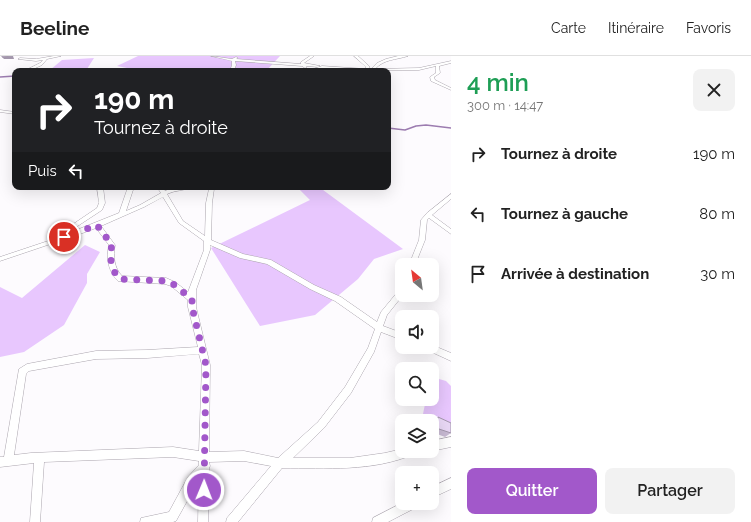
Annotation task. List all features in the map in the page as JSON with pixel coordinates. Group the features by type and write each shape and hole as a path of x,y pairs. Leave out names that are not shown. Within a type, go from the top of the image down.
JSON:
{"street":[{"path":"19,57 33,60 59,56"},
{"path":"213,56 233,60 334,68"},
{"path":"233,68 233,60 236,56"},
{"path":"303,65 303,62 312,56"},
{"path":"356,56 367,64 367,68"},
{"path":"372,68 383,62 406,56"},
{"path":"19,57 26,68"},
{"path":"30,68 41,64 46,58"},
{"path":"391,70 419,70 451,62"},
{"path":"303,65 306,68"},
{"path":"437,65 438,73 432,77 433,81 451,89"},
{"path":"0,111 12,112"},
{"path":"50,242 100,209 102,203 100,190"},
{"path":"122,213 130,190"},
{"path":"162,190 181,222 208,241 242,256 269,262 312,287 338,299 380,328 395,333"},
{"path":"0,259 97,225 122,213 142,206 170,190"},
{"path":"204,522 206,365 192,307 192,290 207,250 211,190"},
{"path":"415,258 422,240 424,220 451,196"},
{"path":"428,215 451,232"},
{"path":"97,225 112,245 110,251 113,271 120,279 166,281 173,284 192,299"},
{"path":"231,522 280,463 321,425 348,390 371,349 384,314 395,299"},
{"path":"203,350 147,354 96,355 25,369 22,372 4,462 39,458 172,452 205,461 244,456 280,463 350,463 395,455"},
{"path":"439,352 451,357"},
{"path":"439,445 451,442"},
{"path":"35,522 39,458"},
{"path":"145,522 170,520 205,461"},
{"path":"439,489 451,483"},
{"path":"377,522 400,510"}],"shaded area":[{"path":"138,56 280,56 269,68 127,68 117,66"},
{"path":"94,58 88,68 52,68 62,60"},
{"path":"300,190 323,190 403,249 374,259 358,279 315,315 260,326 211,248 310,200"},
{"path":"85,245 100,252 87,274 87,283 64,325 24,352 0,357 0,287 22,298"},
{"path":"439,379 446,381 451,386 451,426 439,421 439,414 423,414 425,406 439,406"}],"building":[{"path":"439,417 451,423 451,433 439,429"}],"waterway":[{"path":"0,77 12,76"},
{"path":"391,128 405,130 416,126 426,125 451,128"}],"route":[{"path":"64,237 97,225 112,245 110,251 113,271 120,279 131,281 166,281 173,284 192,299 192,307 206,365 204,490"}]}
